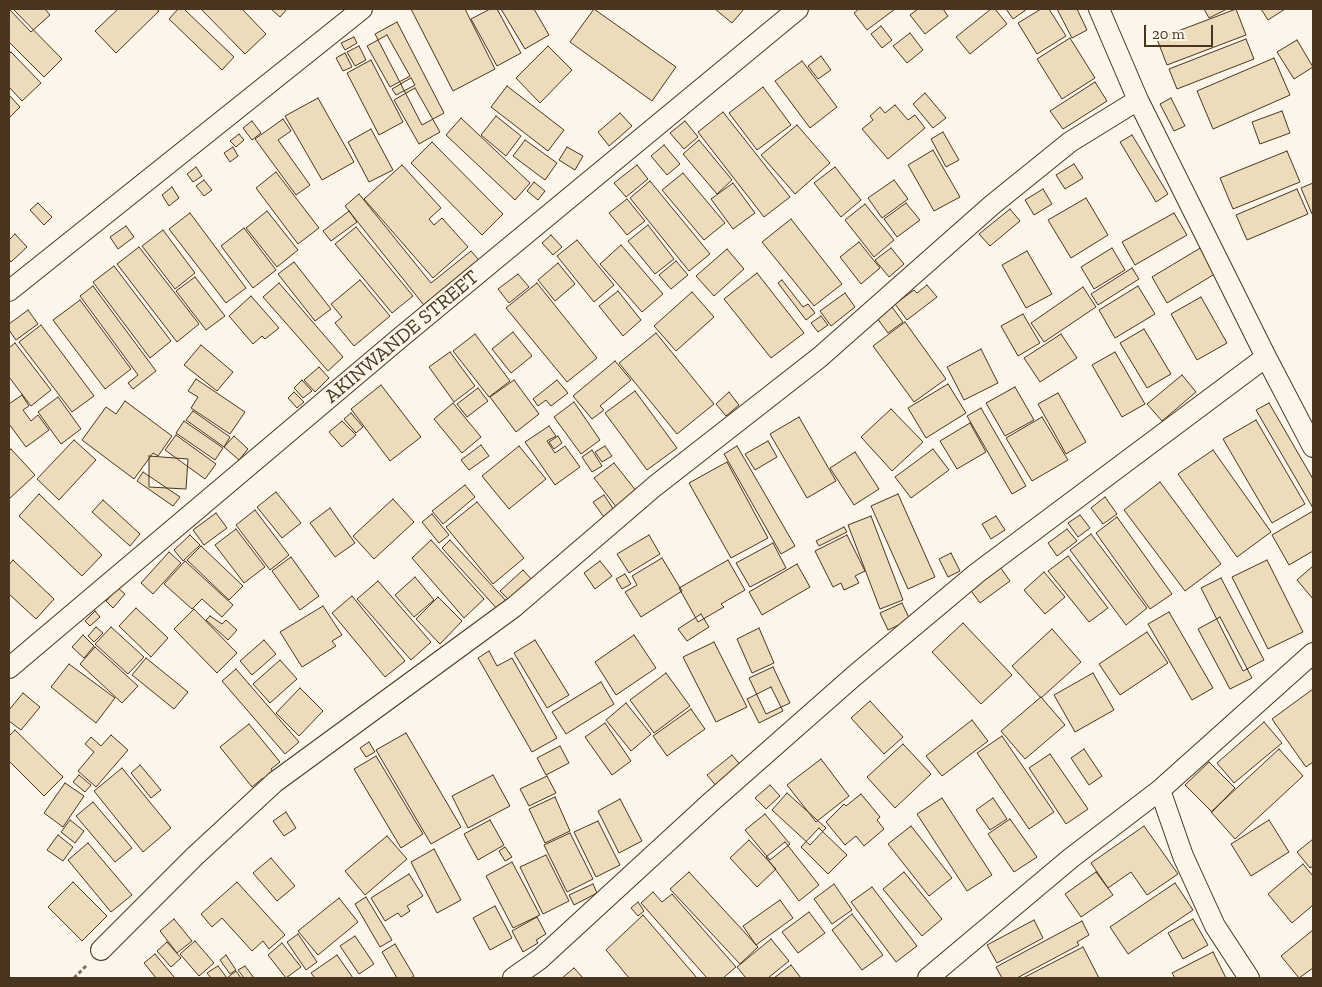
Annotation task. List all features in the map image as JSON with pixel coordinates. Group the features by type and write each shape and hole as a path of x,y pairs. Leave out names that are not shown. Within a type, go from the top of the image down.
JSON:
{"street":[{"path":"9,291 362,9"},
{"name":"AKINWANDE STREET","path":"9,668 394,343 798,9"},
{"path":"1099,9 1138,100 1313,447"},
{"path":"101,950 195,856 275,782 514,607 655,486 820,357 992,205 1070,142 1138,100"},
{"path":"512,978 540,959 711,802 854,676 977,573 1266,357"},
{"path":"928,978 949,971 1071,858 1160,790 1313,653"},
{"path":"1160,790 1183,856 1215,926 1248,978"}],"building":[{"path":"9,9 13,9 62,59 44,77 9,42"},
{"path":"9,9 45,9 50,15 31,32"},
{"path":"118,9 156,9 159,11 116,53 95,31"},
{"path":"178,9 184,9 234,57 222,70 169,19"},
{"path":"201,9 242,9 266,34 245,54"},
{"path":"271,9 287,9 280,17"},
{"path":"411,9 465,9 495,69 453,91"},
{"path":"490,9 497,9 521,53 497,66 471,19"},
{"path":"501,9 534,9 549,35 525,49"},
{"path":"594,9 676,67 652,101 570,42"},
{"path":"715,9 744,9 732,23"},
{"path":"859,9 895,9 867,30 854,13"},
{"path":"918,9 943,9 948,16 925,34 910,15"},
{"path":"991,9 995,9 1007,24 970,54 956,37"},
{"path":"1006,9 1027,9 1013,19"},
{"path":"1041,9 1049,9 1066,36 1037,54 1018,23"},
{"path":"1057,9 1077,9 1087,30 1072,38"},
{"path":"1204,9 1227,9 1209,18"},
{"path":"1236,9 1246,35 1167,65 1157,39"},
{"path":"1261,9 1285,9 1268,20"},
{"path":"397,22 444,113 422,125 375,34"},
{"path":"881,26 892,40 882,48 871,34"},
{"path":"910,33 923,50 907,63 893,46"},
{"path":"387,35 410,76 390,87 367,46"},
{"path":"354,37 357,43 345,50 341,43"},
{"path":"1070,38 1095,78 1062,99 1037,59"},
{"path":"1246,39 1254,59 1177,89 1169,69"},
{"path":"1297,40 1313,67 1294,79 1277,52"},
{"path":"359,46 366,60 355,66 347,52"},
{"path":"548,46 572,70 540,103 516,78"},
{"path":"11,52 41,83 22,101 9,87 9,54"},
{"path":"345,53 352,67 343,71 336,58"},
{"path":"821,56 831,70 818,79 808,66"},
{"path":"1274,58 1290,95 1213,129 1197,91"},
{"path":"371,60 403,122 379,135 347,73"},
{"path":"802,61 837,107 810,128 775,81"},
{"path":"411,78 415,85 396,95 392,89"},
{"path":"1095,82 1107,101 1063,129 1050,111"},
{"path":"507,86 564,130 548,151 491,107"},
{"path":"763,87 791,125 757,150 729,113"},
{"path":"415,88 440,132 419,144 394,100"},
{"path":"925,93 946,118 933,128 913,104"},
{"path":"9,95 20,107 9,118"},
{"path":"318,98 354,162 322,180 285,116"},
{"path":"1171,98 1185,126 1174,131 1160,104"},
{"path":"895,105 908,120 915,115 925,128 888,159 862,129 873,120 870,116 880,107 885,113"},
{"path":"1282,111 1290,133 1260,144 1252,122"},
{"path":"723,112 790,197 764,217 698,132"},
{"path":"620,113 632,126 609,146 598,132"},
{"path":"496,116 521,136 506,156 481,135"},
{"path":"461,118 530,183 515,200 446,135"},
{"path":"283,119 291,131 278,140 310,185 296,195 255,139"},
{"path":"252,121 261,133 252,140 243,128"},
{"path":"685,121 698,137 684,149 670,133"},
{"path":"797,125 830,163 795,194 761,155"},
{"path":"371,129 393,170 369,182 348,142"},
{"path":"943,132 959,160 946,167 931,139"},
{"path":"239,134 244,140 236,147 230,141"},
{"path":"1132,135 1168,194 1156,202 1120,142"},
{"path":"525,140 557,163 545,180 513,156"},
{"path":"699,140 732,180 717,194 683,154"},
{"path":"432,142 503,214 482,235 411,163"},
{"path":"664,145 680,164 667,175 651,156"},
{"path":"233,147 238,156 230,162 224,153"},
{"path":"567,147 583,156 575,170 559,160"},
{"path":"933,150 960,197 934,211 908,165"},
{"path":"1287,151 1300,182 1233,209 1220,178"},
{"path":"1074,164 1083,178 1065,189 1056,175"},
{"path":"402,165 441,208 429,219 434,225 442,218 468,247 433,278 364,199"},
{"path":"637,165 648,179 626,197 614,183"},
{"path":"196,167 202,176 193,182 187,174"},
{"path":"835,167 861,200 841,217 814,183"},
{"path":"276,172 319,228 298,244 256,188"},
{"path":"683,173 725,223 704,240 662,190"},
{"path":"204,180 212,190 204,196 196,186"},
{"path":"894,180 908,199 882,218 868,198"},
{"path":"650,181 710,254 689,271 630,198"},
{"path":"534,182 545,191 538,200 527,191"},
{"path":"733,183 755,213 733,229 711,199"},
{"path":"1313,183 1313,214 1312,214 1301,188"},
{"path":"172,187 179,198 169,206 162,195"},
{"path":"1043,189 1052,204 1034,215 1025,200"},
{"path":"1297,189 1308,214 1247,240 1236,215"},
{"path":"359,194 431,283 471,251 479,260 439,292 442,297 427,309 345,206"},
{"path":"1086,198 1108,235 1071,258 1048,220"},
{"path":"627,199 645,221 627,235 609,213"},
{"path":"38,203 52,217 44,225 30,210"},
{"path":"906,203 920,220 897,237 884,219"},
{"path":"865,204 894,240 874,257 845,220"},
{"path":"1010,209 1020,221 990,246 979,234"},
{"path":"267,211 298,250 277,267 246,228"},
{"path":"349,211 357,222 331,241 323,231"},
{"path":"190,213 246,288 226,303 169,229"},
{"path":"1174,213 1187,235 1135,265 1122,242"},
{"path":"791,219 842,284 814,306 762,242"},
{"path":"648,225 674,259 655,274 628,241"},
{"path":"126,226 134,237 118,249 110,237"},
{"path":"356,227 413,296 392,313 335,244"},
{"path":"244,228 276,270 253,288 221,246"},
{"path":"163,230 195,273 175,289 142,246"},
{"path":"15,234 27,247 11,262 9,259 9,240"},
{"path":"551,235 562,247 553,255 542,243"},
{"path":"577,240 614,285 594,302 557,256"},
{"path":"859,242 880,268 861,284 840,257"},
{"path":"621,245 663,294 642,312 600,264"},
{"path":"139,247 199,324 177,342 117,264"},
{"path":"1202,247 1218,272 1167,303 1152,277"},
{"path":"891,248 904,264 889,277 875,260"},
{"path":"1112,248 1125,270 1094,289 1081,267"},
{"path":"727,249 744,269 714,296 696,276"},
{"path":"1027,251 1052,294 1026,308 1002,265"},
{"path":"676,261 688,275 671,289 659,275"},
{"path":"294,262 331,309 315,321 278,274"},
{"path":"558,263 575,284 555,301 538,280"},
{"path":"114,266 171,341 150,358 93,282"},
{"path":"1132,268 1139,279 1098,305 1091,294"},
{"path":"757,273 804,333 771,358 724,299"},
{"path":"518,274 529,287 509,303 498,289"},
{"path":"195,277 225,316 206,330 176,291"},
{"path":"360,280 390,316 354,346 335,323 342,317 331,304"},
{"path":"782,280 803,307 808,304 815,313 806,320 778,283"},
{"path":"279,283 343,357 328,371 263,297"},
{"path":"537,283 597,358 567,382 506,308"},
{"path":"927,285 937,297 907,320 895,304 914,290 917,293"},
{"path":"93,286 156,371 133,389 128,383 138,375 80,296"},
{"path":"1138,286 1155,314 1115,338 1099,310"},
{"path":"1083,287 1096,307 1044,342 1031,323"},
{"path":"618,291 641,320 623,336 599,306"},
{"path":"692,292 714,317 676,351 654,326"},
{"path":"845,293 855,307 831,326 820,311"},
{"path":"251,296 279,328 265,339 262,336 253,344 229,316"},
{"path":"1201,297 1227,343 1197,360 1171,314"},
{"path":"80,300 131,369 105,389 53,320"},
{"path":"892,307 903,322 888,333 877,318"},
{"path":"28,310 38,324 16,340 9,330 9,324"},
{"path":"1023,314 1040,343 1018,356 1001,326"},
{"path":"821,316 828,325 818,332 811,323"},
{"path":"905,322 946,379 914,402 873,346"},
{"path":"41,325 94,396 72,412 19,342"},
{"path":"1144,329 1171,374 1147,388 1120,343"},
{"path":"513,332 532,356 511,373 492,349"},
{"path":"656,333 714,404 677,434 619,363"},
{"path":"475,334 510,381 489,397 453,351"},
{"path":"1061,334 1077,358 1040,382 1024,358"},
{"path":"15,343 51,390 31,406 9,377 9,348"},
{"path":"201,345 233,372 217,391 184,365"},
{"path":"981,349 998,383 964,400 947,367"},
{"path":"450,352 475,386 454,402 429,367"},
{"path":"1115,352 1145,404 1122,417 1092,365"},
{"path":"615,361 631,380 600,406 604,410 592,419 573,396"},
{"path":"319,367 329,378 315,392 304,380"},
{"path":"1182,375 1196,392 1162,421 1147,404"},
{"path":"196,379 245,412 230,434 191,408 198,397 188,391"},
{"path":"302,380 312,391 303,398 294,388"},
{"path":"514,380 539,414 516,432 490,397"},
{"path":"557,380 568,393 551,406 546,400 538,406 533,399"},
{"path":"948,384 966,413 926,438 908,408"},
{"path":"381,385 421,437 390,461 351,409"},
{"path":"1015,387 1034,420 1005,436 986,403"},
{"path":"478,388 488,401 467,417 457,404"},
{"path":"635,391 677,448 647,470 605,413"},
{"path":"294,392 304,402 297,408 288,398"},
{"path":"729,392 739,405 726,416 716,404"},
{"path":"1058,393 1086,442 1066,454 1038,404"},
{"path":"22,395 29,406 23,410 31,421 38,415 49,430 26,447 9,424 9,404"},
{"path":"58,397 81,429 61,444 38,412"},
{"path":"125,401 172,436 158,456 153,453 134,479 82,440 106,407 116,414"},
{"path":"574,402 600,440 581,454 554,417"},
{"path":"453,403 481,437 462,453 434,419"},
{"path":"1269,403 1313,479 1313,508 1256,410"},
{"path":"981,408 1026,486 1012,494 967,416"},
{"path":"891,409 923,442 892,471 861,437"},
{"path":"193,411 230,437 224,447 186,420"},
{"path":"351,413 363,427 356,433 344,419"},
{"path":"799,417 836,481 807,498 770,434"},
{"path":"1042,417 1068,460 1032,481 1006,438"},
{"path":"1256,420 1305,504 1272,523 1223,439"},
{"path":"184,421 223,448 215,460 176,433"},
{"path":"342,421 356,435 342,447 329,432"},
{"path":"970,423 986,452 957,469 940,441"},
{"path":"549,426 556,436 547,441 555,453 565,446 580,467 555,485 525,442"},
{"path":"176,435 216,464 205,479 165,450"},
{"path":"234,436 248,449 239,460 224,447"},
{"path":"558,436 562,443 554,449 549,442"},
{"path":"74,440 96,460 59,500 37,479"},
{"path":"768,441 777,457 755,470 745,454"},
{"path":"481,445 489,456 469,470 461,460"},
{"path":"519,446 546,479 509,509 482,476"},
{"path":"605,446 612,456 602,462 595,452"},
{"path":"737,446 795,546 781,554 724,454"},
{"path":"11,449 35,475 9,499 9,451"},
{"path":"933,449 949,470 911,498 895,477"},
{"path":"592,450 602,466 592,472 582,457"},
{"path":"1213,450 1271,532 1237,557 1178,474"},
{"path":"855,452 879,489 854,505 830,468"},
{"path":"149,456 188,459 186,489 149,487"},
{"path":"727,462 768,538 731,558 689,483"},
{"path":"614,463 637,492 617,508 594,478"},
{"path":"143,472 180,497 173,506 137,481"},
{"path":"1160,482 1221,564 1185,591 1124,510"},
{"path":"465,485 475,497 443,524 432,511"},
{"path":"276,492 301,523 282,538 257,507"},
{"path":"39,494 102,555 82,576 19,516"},
{"path":"898,494 935,577 908,589 871,506"},
{"path":"604,495 616,513 606,520 593,502"},
{"path":"1105,497 1117,514 1103,524 1091,508"},
{"path":"393,499 414,522 374,559 353,536"},
{"path":"103,500 140,534 130,546 92,512"},
{"path":"477,502 524,558 493,584 446,527"},
{"path":"330,508 355,543 335,557 310,523"},
{"path":"255,510 289,555 270,570 236,525"},
{"path":"1313,511 1313,551 1289,565 1272,535"},
{"path":"216,513 227,528 204,545 193,530"},
{"path":"432,514 449,535 439,543 422,522"},
{"path":"1080,515 1090,528 1078,537 1068,523"},
{"path":"871,516 903,600 880,609 848,525"},
{"path":"996,516 1005,530 991,539 982,524"},
{"path":"1117,517 1172,594 1150,609 1096,533"},
{"path":"844,527 847,532 819,546 816,541"},
{"path":"236,529 265,567 244,583 215,545"},
{"path":"1067,529 1077,541 1057,556 1048,543"},
{"path":"1091,534 1147,608 1126,625 1070,550"},
{"path":"190,535 200,545 183,561 174,550"},
{"path":"649,535 660,554 629,573 617,554"},
{"path":"847,535 865,571 855,576 859,583 844,590 841,583 833,587 815,551"},
{"path":"431,540 484,599 464,618 412,558"},
{"path":"450,540 508,603 499,611 442,548"},
{"path":"773,543 786,568 750,587 736,563"},
{"path":"201,546 243,586 229,600 187,560"},
{"path":"169,552 181,563 153,594 141,583"},
{"path":"951,553 960,571 948,577 939,559"},
{"path":"1068,556 1108,608 1089,622 1048,571"},
{"path":"291,557 319,596 300,610 272,571"},
{"path":"662,558 682,591 641,617 625,592 637,585 632,576"},
{"path":"13,560 54,599 36,619 9,594 9,565"},
{"path":"728,560 745,590 721,604 724,607 698,622 679,588"},
{"path":"1267,560 1303,632 1268,649 1232,577"},
{"path":"185,561 233,605 222,617 202,599 192,609 164,584"},
{"path":"600,561 612,576 595,589 584,573"},
{"path":"797,564 810,587 762,615 749,592"},
{"path":"1313,566 1313,599 1297,580"},
{"path":"1000,567 1010,581 980,603 969,588"},
{"path":"523,570 534,582 512,603 500,591"},
{"path":"1044,572 1065,597 1045,614 1024,590"},
{"path":"625,574 631,584 622,589 616,579"},
{"path":"415,577 434,600 414,617 395,595"},
{"path":"1221,578 1264,660 1243,671 1201,588"},
{"path":"378,581 431,642 411,660 357,599"},
{"path":"118,588 125,594 113,608 106,601"},
{"path":"352,596 405,661 385,677 332,613"},
{"path":"438,597 462,621 440,644 416,619"},
{"path":"902,603 910,620 888,630 880,613"},
{"path":"323,606 342,635 332,641 336,646 302,667 280,632"},
{"path":"136,608 168,638 151,657 119,626"},
{"path":"194,609 237,653 217,673 174,629"},
{"path":"95,611 100,617 90,626 85,621"},
{"path":"1169,612 1213,688 1192,700 1148,624"},
{"path":"701,614 709,627 687,641 678,629"},
{"path":"210,616 222,624 226,620 237,630 228,640 206,620"},
{"path":"1220,617 1252,678 1230,689 1198,629"},
{"path":"963,623 1012,675 981,704 932,652"},
{"path":"96,627 103,633 94,642 88,636"},
{"path":"111,627 144,657 128,674 95,644"},
{"path":"759,628 774,663 752,673 737,639"},
{"path":"1052,629 1081,662 1041,698 1012,666"},
{"path":"1147,632 1168,663 1120,695 1099,664"},
{"path":"83,635 94,646 84,658 72,647"},
{"path":"634,635 656,668 616,695 595,662"},
{"path":"264,640 276,654 252,675 240,661"},
{"path":"535,640 569,695 547,708 514,653"},
{"path":"714,642 747,707 716,722 683,657"},
{"path":"95,647 138,686 122,703 80,664"},
{"path":"489,651 497,666 512,658 557,738 532,752 478,658"},
{"path":"146,658 188,692 174,709 132,675"},
{"path":"280,660 297,679 270,703 253,684"},
{"path":"69,664 115,698 96,723 51,687"},
{"path":"773,667 790,703 766,714 749,678"},
{"path":"236,669 299,742 285,754 222,681"},
{"path":"666,673 690,706 654,733 630,700"},
{"path":"1093,673 1114,710 1075,732 1054,695"},
{"path":"601,682 614,704 566,734 552,712"},
{"path":"771,687 783,711 759,723 747,699"},
{"path":"300,688 323,711 299,736 276,713"},
{"path":"1313,689 1313,762 1306,767 1272,719"},
{"path":"23,693 40,707 21,730 9,721 9,710"},
{"path":"1041,697 1065,725 1025,759 1001,731"},
{"path":"870,701 903,737 884,754 851,718"},
{"path":"626,703 651,734 631,751 606,720"},
{"path":"691,709 705,729 667,756 653,736"},
{"path":"972,720 988,741 942,776 926,756"},
{"path":"1264,722 1282,743 1234,783 1217,763"},
{"path":"605,723 631,761 612,775 585,737"},
{"path":"249,724 280,762 271,769 275,775 266,782 263,778 252,787 220,747"},
{"path":"15,730 63,777 44,796 9,761 9,736"},
{"path":"406,733 461,827 431,844 376,750"},
{"path":"111,735 128,750 96,787 78,771 94,752 85,744 91,737 101,746"},
{"path":"1002,736 1054,812 1029,829 977,753"},
{"path":"369,742 375,752 366,757 360,748"},
{"path":"903,744 931,774 895,808 867,777"},
{"path":"560,746 569,763 546,775 537,758"},
{"path":"1084,749 1102,776 1089,785 1071,758"},
{"path":"1279,749 1303,776 1235,839 1211,812"},
{"path":"1050,754 1088,809 1066,824 1029,768"},
{"path":"732,755 743,768 719,789 707,775"},
{"path":"376,756 423,834 401,848 354,769"},
{"path":"821,759 849,796 816,822 787,785"},
{"path":"1209,762 1235,788 1212,812 1185,785"},
{"path":"140,765 161,790 151,798 131,773"},
{"path":"122,768 171,828 143,852 94,791"},
{"path":"79,775 91,785 85,792 73,782"},
{"path":"493,775 510,806 468,828 452,796"},
{"path":"547,776 556,793 529,806 520,789"},
{"path":"65,783 84,796 63,827 44,813"},
{"path":"770,785 780,796 766,809 755,798"},
{"path":"787,793 826,828 810,845 772,810"},
{"path":"861,794 880,817 877,820 884,829 864,846 856,836 845,845 826,822 844,804 846,806"},
{"path":"555,797 570,831 545,843 529,809"},
{"path":"942,798 992,875 967,891 917,814"},
{"path":"993,798 1007,819 990,830 976,810"},
{"path":"620,799 642,841 619,853 598,811"},
{"path":"93,802 132,848 115,862 76,816"},
{"path":"286,812 296,828 284,836 273,821"},
{"path":"765,814 790,844 770,860 745,830"},
{"path":"1010,819 1037,857 1014,872 988,834"},
{"path":"70,820 84,831 75,843 61,832"},
{"path":"490,820 504,845 478,860 464,834"},
{"path":"1269,820 1289,852 1251,876 1231,844"},
{"path":"598,821 620,865 596,877 574,832"},
{"path":"911,826 952,878 929,896 888,844"},
{"path":"1144,826 1178,874 1147,895 1131,872 1108,888 1091,863"},
{"path":"819,828 847,855 828,874 801,847"},
{"path":"570,833 593,879 567,892 544,845"},
{"path":"58,835 73,847 63,861 47,850"},
{"path":"387,836 407,859 365,895 345,871"},
{"path":"1313,839 1313,866 1310,868 1297,852"},
{"path":"749,840 776,869 757,887 730,858"},
{"path":"785,842 819,885 799,901 766,857"},
{"path":"88,843 132,895 111,912 68,860"},
{"path":"505,847 512,857 505,861 499,851"},
{"path":"434,849 461,900 437,913 411,862"},
{"path":"546,855 569,901 543,914 520,867"},
{"path":"271,858 295,886 277,901 253,873"},
{"path":"512,862 540,915 513,928 486,876"},
{"path":"1303,864 1313,876 1313,905 1292,923 1268,894"},
{"path":"689,872 758,947 740,964 670,889"},
{"path":"904,872 942,919 922,936 883,889"},
{"path":"1096,872 1113,895 1081,917 1065,894"},
{"path":"409,874 423,896 407,906 410,911 401,917 398,913 385,921 371,898"},
{"path":"73,882 107,916 82,941 48,907"},
{"path":"237,882 285,935 269,949 263,941 252,951 222,918 212,927 201,914"},
{"path":"1175,883 1193,910 1128,954 1110,927"},
{"path":"593,884 597,893 574,905 569,895"},
{"path":"834,884 852,910 832,924 814,899"},
{"path":"872,887 917,946 896,962 851,902"},
{"path":"653,892 662,902 672,894 736,967 723,978 707,978 641,903"},
{"path":"366,897 392,940 380,947 355,904"},
{"path":"339,898 358,922 318,955 298,931"},
{"path":"780,900 793,918 756,945 743,926"},
{"path":"638,902 644,911 638,916 631,908"},
{"path":"495,906 512,938 490,950 473,918"},
{"path":"809,912 825,933 798,953 782,932"},
{"path":"852,914 883,955 862,970 832,930"},
{"path":"643,915 697,978 629,978 606,950"},
{"path":"537,917 546,934 536,940 538,943 523,952 512,931"},
{"path":"174,919 192,941 177,953 160,931"},
{"path":"1193,919 1208,945 1183,959 1168,933"},
{"path":"1034,920 1043,938 997,963 987,945"},
{"path":"1082,921 1089,935 1077,942 1079,945 1017,978 1002,978 996,967"},
{"path":"1313,930 1313,968 1299,978 1281,956"},
{"path":"298,934 317,962 306,970 287,942"},
{"path":"355,936 374,964 359,974 340,946"},
{"path":"771,939 789,961 768,978 746,978 737,967"},
{"path":"195,941 214,963 199,976 180,954"},
{"path":"167,942 181,958 171,967 157,951"},
{"path":"282,943 301,967 286,978 268,955"},
{"path":"395,944 414,976 411,978 397,978 382,952"},
{"path":"1083,947 1099,978 1023,978"},
{"path":"1213,952 1226,978 1175,978 1172,973"},
{"path":"155,954 174,977 156,978 144,963"},
{"path":"226,955 236,970 230,974 220,960"},
{"path":"337,955 353,978 315,978 311,973"},
{"path":"791,965 801,978 774,978"},
{"path":"218,966 227,978 211,978 207,973"},
{"path":"245,966 254,978 244,978 238,970"},
{"path":"574,968 583,978 562,978"},
{"path":"236,971 241,978 227,978"}]}
